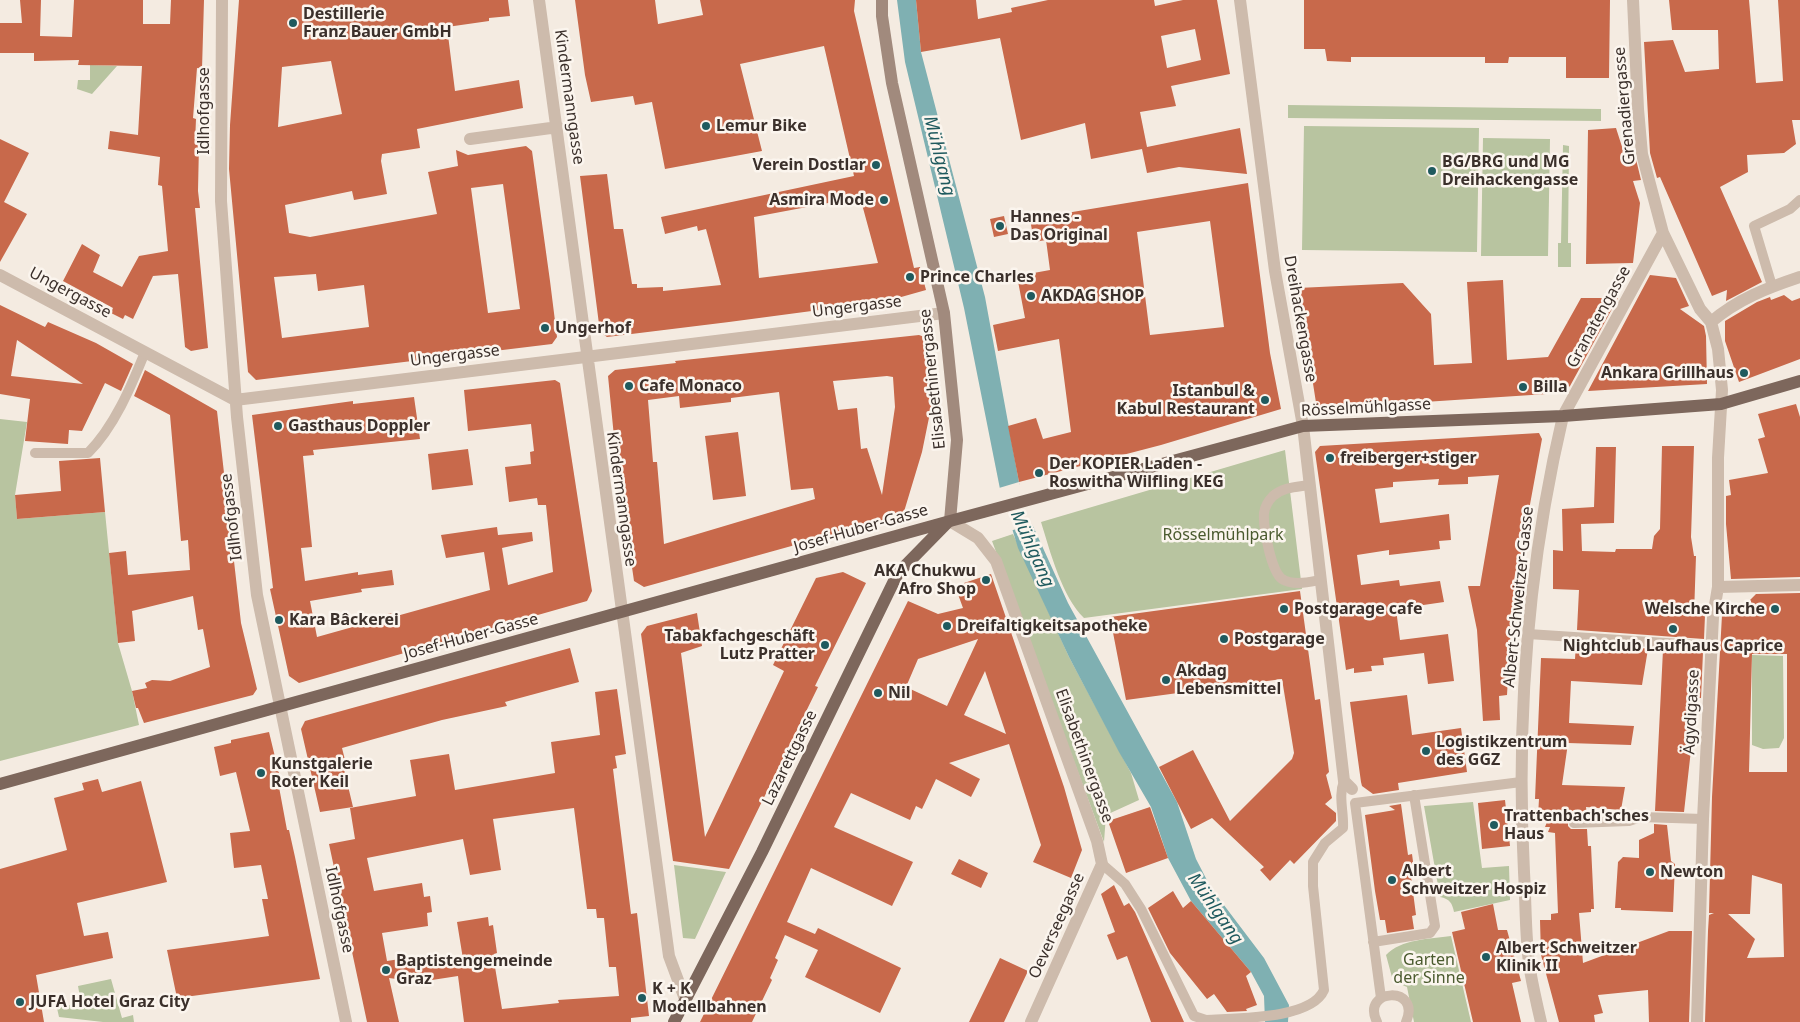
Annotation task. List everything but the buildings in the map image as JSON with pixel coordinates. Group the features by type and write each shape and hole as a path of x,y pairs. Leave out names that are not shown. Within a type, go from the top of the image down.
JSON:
{"main road":[{"name":"Elisabethinergasse","path":"882,0 882,16 892,83 944,312 957,440 950,521"},
{"name":"Rösselmühlgasse","path":"950,521 1302,426 1563,416 1721,404 1797,382"},
{"name":"Josef-Huber-Gasse","path":"0,784 950,521"},
{"name":"Lazarettgasse","path":"674,1022 762,852 895,579 899,572 950,521"}],"street":[{"name":"Idlhofgasse","path":"222,0 220,186 235,400 257,595 346,1022"},
{"name":"Kindermanngasse","path":"539,0 558,127 620,613 669,956 685,999"},
{"name":"Dreihackengasse","path":"1240,0 1275,271 1302,426 1320,580 1348,785"},
{"name":"Grenadiergasse","path":"1633,0 1642,154 1663,233 1700,309 1711,322 1718,349 1722,390 1721,404"},
{"path":"470,139 558,127"},
{"name":"Granatengasse","path":"1563,416 1663,233"},
{"name":"Ungergasse","path":"0,275 235,400 944,312"},
{"path":"1711,322 1729,307 1758,291 1800,276"},
{"name":"Ägydigasse","path":"1697,1022 1702,819 1714,599 1718,587 1716,526 1721,404"},
{"name":"Albert-Schweitzer-Gasse","path":"1541,1022 1530,968 1521,782 1528,634 1539,537 1557,437 1563,416"},
{"name":"Elisabethinergasse","path":"950,521 978,538 996,561 1097,841"},
{"path":"1718,587 1800,585"},
{"name":"Oeverseegasse","path":"1031,1022 1102,864 1097,841"}],"lane":[{"path":"1772,286 1754,226 1790,209 1800,200"},
{"path":"35,454 88,453 99,442 128,390 145,352"},
{"path":"1309,485 1280,490 1266,505 1264,515 1274,570 1281,579 1296,583 1320,580"},
{"path":"1528,634 1712,646"},
{"path":"1377,1022 1374,1010 1381,998 1355,803 1521,782"},
{"path":"1102,864 1125,884 1140,909 1194,1016 1206,1020 1292,1012 1315,1003 1324,990 1312,862 1325,843 1343,828 1344,812 1340,790 1348,785"},
{"path":"1373,942 1430,933 1435,926 1414,795"},
{"path":"1574,823 1629,821 1641,817 1702,819"},
{"path":"1381,998 1395,995 1405,1001 1409,1010 1406,1022"}],"green space":[{"path":"90,65 117,66 92,94 77,89 78,80 90,80"},
{"path":"1288,105 1601,109 1601,121 1288,118"},
{"path":"1304,126 1479,128 1477,252 1302,250"},
{"path":"1483,138 1550,139 1548,256 1481,256"},
{"path":"1563,145 1569,146 1568,243 1571,243 1571,267 1558,267 1558,243 1561,243"},
{"path":"0,419 27,422 15,495 17,519 105,512 118,643 132,691 139,725 0,761"},
{"name":"Rösselmühlpark","path":"1285,450 1302,589 1084,618 1076,609 1063,586 1041,522"},
{"path":"1013,534 1069,657 1131,773 1139,800 1106,815 1104,842 992,541"},
{"path":"1752,655 1783,656 1784,738 1779,748 1763,749 1752,745"},
{"path":"1473,802 1482,868 1509,866 1510,900 1454,912 1450,902 1440,897 1424,806"},
{"path":"674,865 726,872 695,939 683,938"},
{"name":"Garten der Sinne","path":"1451,936 1471,1022 1414,1022 1407,987 1393,981 1386,955 1392,950 1408,943"},
{"path":"111,979 122,1018 133,1015 134,1022 103,1022 59,1017 57,1008 81,1003 78,986"}],"water":[{"name":"Mühlgang","path":"897,0 916,0 921,52 985,297 1023,504 1068,603 1177,802 1196,859 1211,888 1264,958 1289,1005 1288,1022 1265,1022 1264,996 1251,972 1191,901 1168,858 1151,807 1119,752 1069,657 1018,548 1000,489 964,308 905,62"}],"pier":[{"path":"1019,482 1033,525 1009,531 999,488"}],"place":[{"name":"Destillerie Franz Bauer GmbH","path":"293,23"},
{"name":"Lemur Bike","path":"706,126"},
{"name":"Verein Dostlar","path":"876,165"},
{"name":"BG/BRG und MG Dreihackengasse","path":"1432,171"},
{"name":"Asmira Mode","path":"884,200"},
{"name":"Hannes - Das Original","path":"1000,226"},
{"name":"Prince Charles","path":"910,277"},
{"name":"AKDAG SHOP","path":"1031,296"},
{"name":"Ungerhof","path":"545,328"},
{"name":"Ankara Grillhaus","path":"1744,373"},
{"name":"Cafe Monaco","path":"629,386"},
{"name":"Billa","path":"1523,387"},
{"name":"Istanbul & Kabul Restaurant","path":"1265,400"},
{"name":"Gasthaus Doppler","path":"278,426"},
{"name":"freiberger+stiger","path":"1330,458"},
{"name":"Der KOPIER Laden - Roswitha Wilfling KEG","path":"1039,473"},
{"name":"AKA Chukwu Afro Shop","path":"986,580"},
{"name":"Postgarage cafe","path":"1284,609"},
{"name":"Welsche Kirche","path":"1775,609"},
{"name":"Kara Bâckerei","path":"279,620"},
{"name":"Dreifaltigkeitsapotheke","path":"947,626"},
{"name":"Nightclub Laufhaus Caprice","path":"1673,629"},
{"name":"Postgarage","path":"1224,639"},
{"name":"Tabakfachgeschäft Lutz Pratter","path":"825,645"},
{"name":"Akdag Lebensmittel","path":"1166,680"},
{"name":"Nil","path":"878,693"},
{"name":"Logistikzentrum des GGZ","path":"1426,751"},
{"name":"Kunstgalerie Roter Keil","path":"261,773"},
{"name":"Trattenbach'sches Haus","path":"1494,825"},
{"name":"Newton","path":"1650,872"},
{"name":"Albert Schweitzer Hospiz","path":"1392,880"},
{"name":"Albert Schweitzer Klinik II","path":"1486,957"},
{"name":"Baptistengemeinde Graz","path":"386,970"},
{"name":"K + K Modellbahnen","path":"642,998"},
{"name":"JUFA Hotel Graz City","path":"20,1002"}]}
